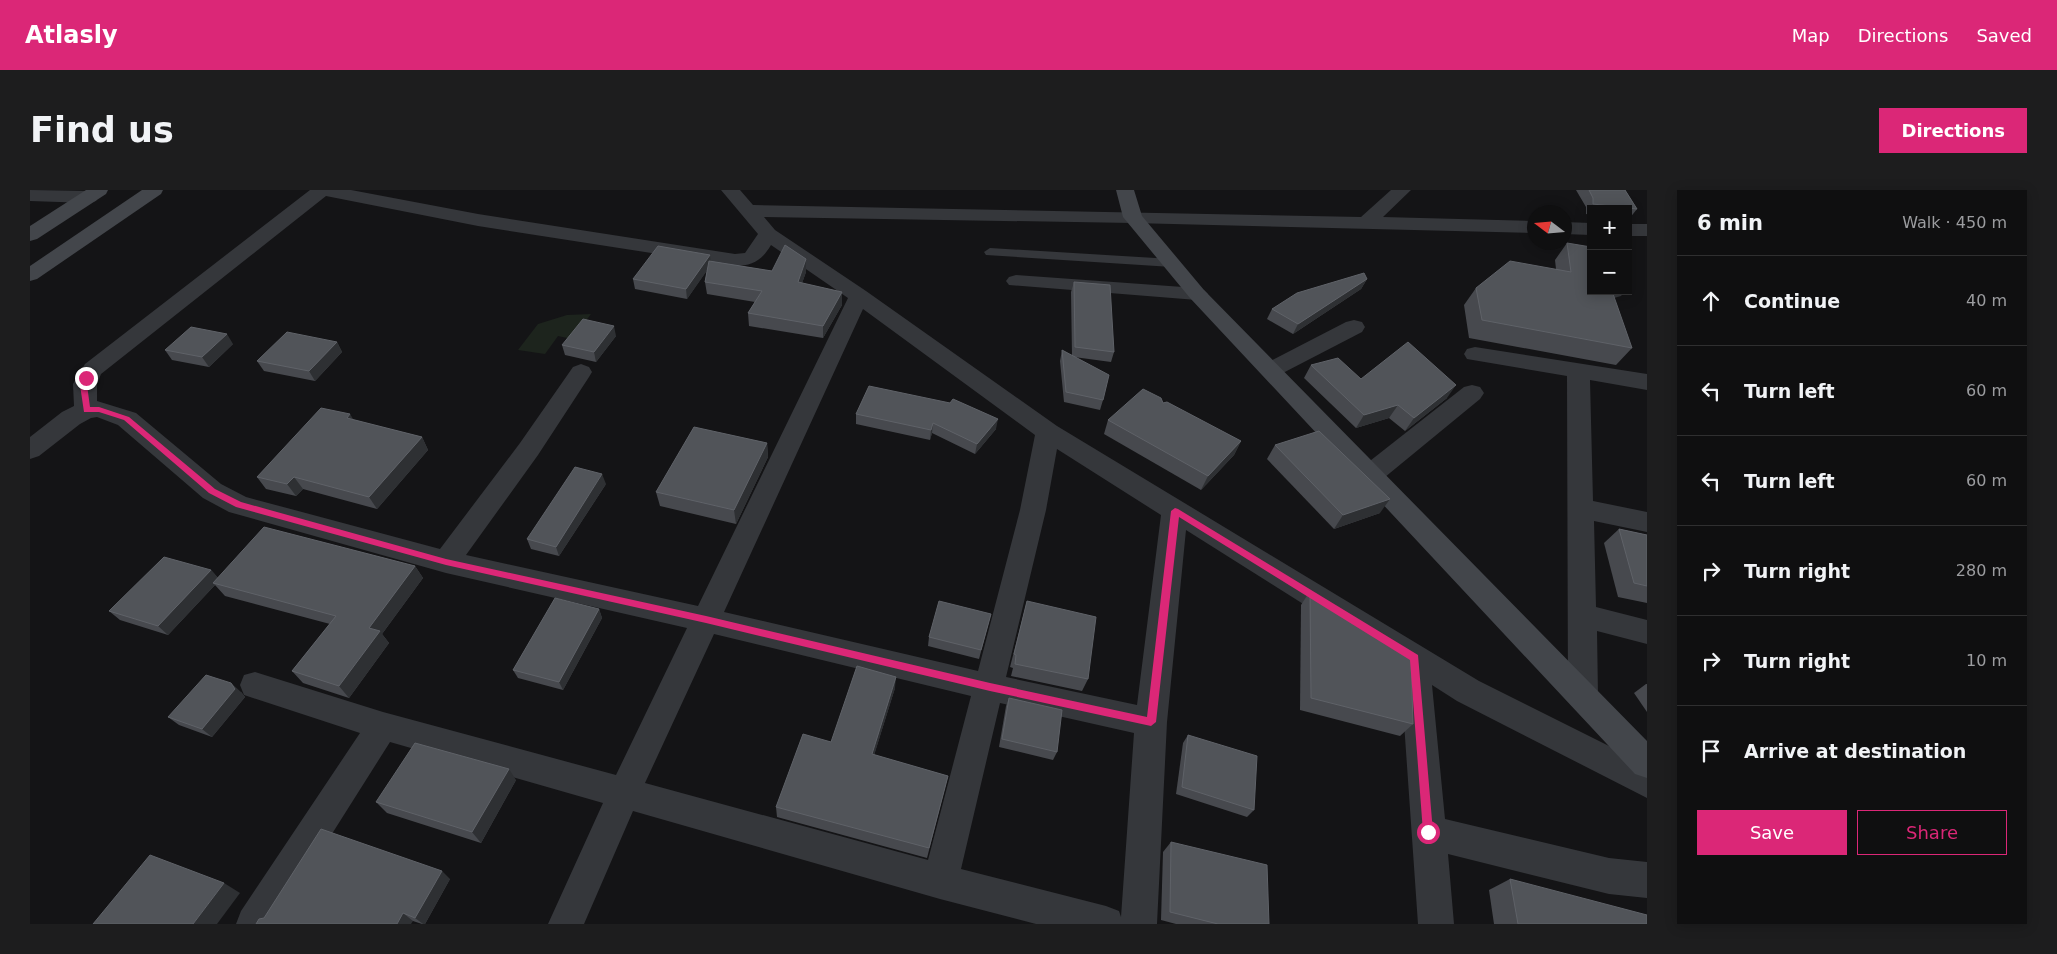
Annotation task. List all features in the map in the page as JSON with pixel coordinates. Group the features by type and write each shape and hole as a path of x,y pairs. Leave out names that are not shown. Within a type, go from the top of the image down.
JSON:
{"street":[{"path":"30,275 154,190"},
{"path":"86,410 84,385 86,378 93,369 323,190 464,218 735,260 744,260 754,256 768,234"},
{"path":"730,190 768,234 859,296 1048,432 1468,691 1647,782"},
{"path":"1125,190 1133,217 1197,294 1647,764"},
{"path":"1366,223 1402,190"},
{"path":"30,195 94,194"},
{"path":"30,235 94,194"},
{"path":"747,211 1133,217 1527,228"},
{"path":"1572,228 1587,229"},
{"path":"1016,281 1197,294"},
{"path":"566,924 624,793 859,296"},
{"path":"1271,370 1354,327"},
{"path":"1475,354 1647,382"},
{"path":"1578,371 1583,696"},
{"path":"446,562 529,449 581,372"},
{"path":"1370,475 1472,393"},
{"path":"30,450 71,418 86,410 99,409 127,419 212,491 238,505 446,562 706,620 990,687 1151,722"},
{"path":"940,880 1033,510 1048,432"},
{"path":"1581,509 1647,522"},
{"path":"1139,924 1151,722 1175,511"},
{"path":"1581,615 1647,632"},
{"path":"1415,658 1436,924"},
{"path":"255,685 383,726 1106,924"},
{"path":"254,924 383,726"},
{"path":"1428,832 1609,876 1647,880"}],"lane":[{"path":"990,252 1172,264"}],"shaded area":[{"path":"591,314 572,339 558,336 545,354 518,350 538,324 567,315"}],"building":[{"path":"1589,190 1625,190 1637,209 1632,208 1632,205 1593,204 1593,198"},
{"path":"1572,244 1587,246 1587,295 1613,295 1632,348 1482,320 1476,288 1510,261 1571,272 1568,250 1572,250"},
{"path":"785,245 806,259 798,282 842,292 823,326 748,313 762,291 705,282 709,261 772,271"},
{"path":"658,246 710,255 686,289 633,279"},
{"path":"1364,273 1367,279 1298,324 1272,309 1297,293"},
{"path":"1074,282 1110,285 1114,352 1075,347"},
{"path":"583,319 614,326 594,352 562,345"},
{"path":"191,327 227,334 202,357 165,350"},
{"path":"287,332 337,342 309,371 257,361"},
{"path":"1408,342 1456,385 1414,418 1398,405 1364,415 1311,365 1338,358 1361,379"},
{"path":"1062,350 1109,375 1103,400 1066,392"},
{"path":"869,386 950,403 953,399 998,419 977,444 933,423 931,430 856,414"},
{"path":"1143,389 1161,398 1163,403 1167,402 1241,441 1208,476 1108,420"},
{"path":"321,408 350,414 347,418 422,437 369,497 294,477 287,484 257,477"},
{"path":"694,427 767,443 734,510 656,492"},
{"path":"1319,431 1390,499 1343,515 1275,445"},
{"path":"575,467 602,474 556,547 527,539"},
{"path":"264,527 415,566 369,628 380,631 339,686 292,671 336,616 213,583"},
{"path":"1619,529 1647,535 1647,586 1634,583"},
{"path":"164,557 211,570 158,626 109,611"},
{"path":"1310,591 1411,659 1413,724 1311,698"},
{"path":"555,598 599,609 559,682 513,670"},
{"path":"939,601 991,614 981,650 929,637"},
{"path":"1027,601 1096,617 1088,679 1015,664 1016,655 1014,654"},
{"path":"857,666 896,677 872,754 948,776 929,848 776,807 803,734 831,742"},
{"path":"206,675 231,683 235,689 202,729 168,717"},
{"path":"1009,698 1062,710 1057,752 1002,739"},
{"path":"1188,735 1257,756 1254,810 1182,787"},
{"path":"415,743 509,769 472,832 376,802"},
{"path":"321,829 442,871 415,918 403,913 397,924 256,924 259,919 264,918"},
{"path":"1171,842 1267,865 1269,924 1218,924 1170,912"},
{"path":"150,855 224,883 193,924 93,924"},
{"path":"1510,879 1647,915 1647,924 1518,924"}],"route":[{"path":"86,378 84,385 86,410 99,409 127,419 212,491 238,505 446,562 706,620 990,687 1151,722 1175,511 1415,658 1428,832"}]}
